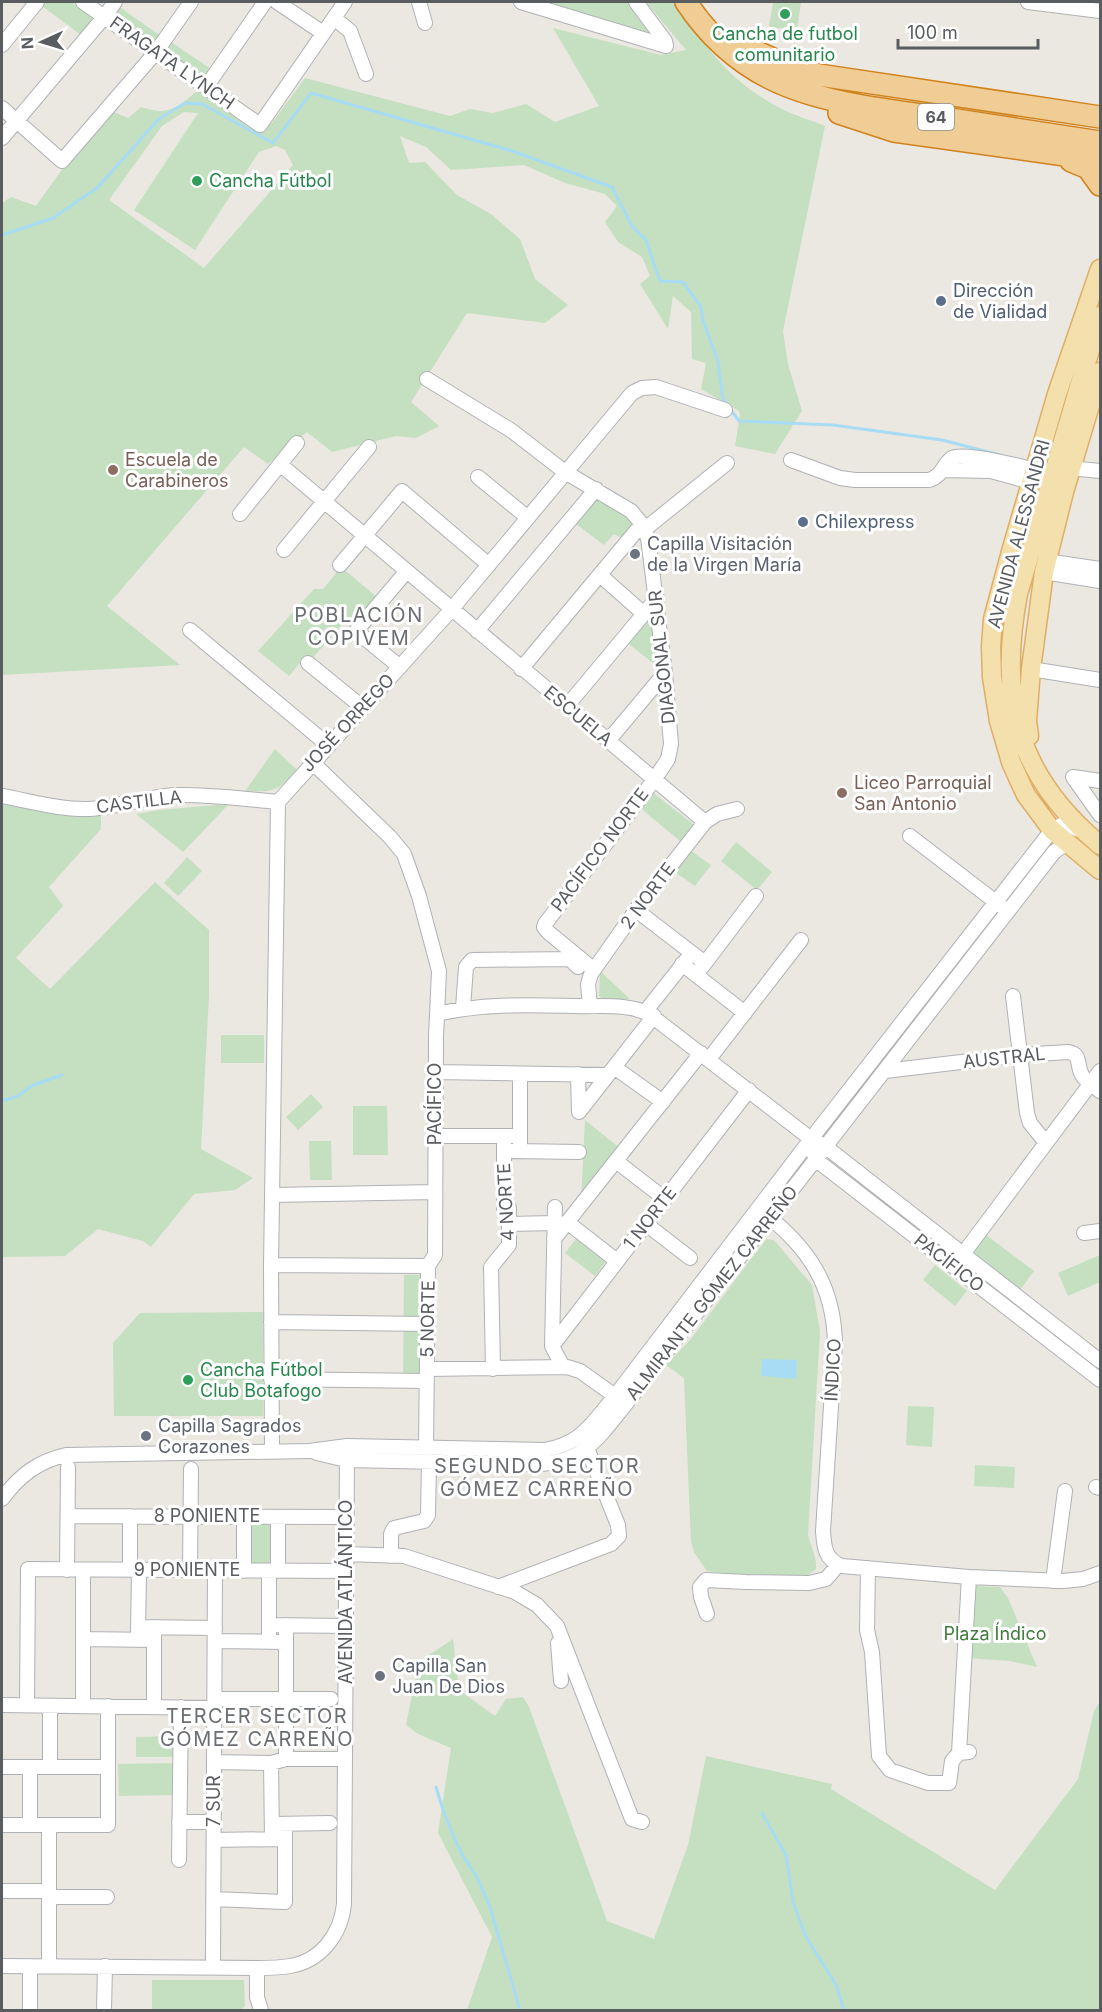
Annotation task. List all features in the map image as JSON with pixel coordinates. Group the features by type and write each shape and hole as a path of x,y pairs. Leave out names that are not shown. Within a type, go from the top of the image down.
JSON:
{"highway":[{"name":"64","path":"686,2 706,29 748,66 774,81 810,95 838,102 1101,142"},
{"name":"64","path":"701,2 717,22 757,58 785,74 808,83 836,90 1101,131"},
{"path":"739,44 782,63 819,75 1101,117"},
{"path":"774,81 819,107 894,131 1101,161"},
{"path":"1041,152 1082,164 1101,185"}],"main road":[{"name":"AVENIDA ALESSANDRI","path":"1101,269 1057,394 1033,476 993,619 991,647 992,677 999,721 1011,762 1026,795 1052,830 1101,870"},
{"name":"AVENIDA ALESSANDRI","path":"1033,768 1028,721 1031,669 1045,567 1058,484 1101,316"},
{"name":"AVENIDA ALESSANDRI","path":"1101,372 1070,468 1058,484 1018,594 1012,626 1010,665 1015,715 1022,742 1033,768 1084,832 1101,845"},
{"path":"993,619 997,658 1002,663 1010,665 1026,658 1035,637"}],"street":[{"path":"2,45 37,2"},
{"name":"FRAGATA LYNCH","path":"83,2 260,124 323,33"},
{"path":"2,138 115,2"},
{"path":"2,108 62,161 156,52 191,2"},
{"path":"206,87 265,2"},
{"path":"277,2 323,33 345,2"},
{"path":"419,2 425,23"},
{"path":"521,3 666,46 665,41 636,2"},
{"path":"1028,2 1101,11"},
{"path":"334,18 350,32 366,74"},
{"path":"427,379 512,431 565,472 631,511 643,526"},
{"name":"JOSÉ ORREGO","path":"278,802 451,610 636,389 656,387 725,411"},
{"path":"240,514 297,443"},
{"path":"284,550 369,447"},
{"path":"791,460 840,478 855,480 929,480 937,477 950,459 956,457 994,460 1058,484"},
{"path":"521,669 643,526 727,463"},
{"name":"ESCUELA","path":"281,465 705,822"},
{"path":"1070,468 1101,471"},
{"path":"478,477 527,518"},
{"path":"477,631 596,489"},
{"path":"340,566 402,491 489,565"},
{"name":"DIAGONAL SUR","path":"643,526 648,538 657,598 671,749 668,759 654,780"},
{"path":"1045,567 1101,569"},
{"path":"1045,567 1101,581"},
{"path":"400,666 356,631 406,572"},
{"path":"600,575 644,614"},
{"path":"567,706 657,598"},
{"path":"190,630 328,745"},
{"path":"308,663 362,707"},
{"path":"1031,669 1101,680"},
{"path":"609,741 665,673"},
{"path":"312,762 390,837 407,859 439,971 437,1014"},
{"path":"1101,781 1073,777 1101,814"},
{"name":"PACÍFICO NORTE","path":"591,974 546,930 545,924 654,780"},
{"name":"CASTILLA","path":"2,796 62,808 86,809 174,795 278,802"},
{"path":"272,1452 271,1264 278,802"},
{"name":"2 NORTE","path":"591,974 636,910 705,822 717,814 737,809"},
{"name":"AVENIDA ALESSANDRI","path":"1052,830 1063,824 1084,832"},
{"name":"ALMIRANTE GÓMEZ CARREÑO","path":"2,1499 27,1472 45,1461 66,1455 272,1452 428,1454 536,1450 555,1448 573,1441 586,1432 615,1396 811,1139 1052,830"},
{"path":"910,837 1008,912"},
{"name":"ALMIRANTE GÓMEZ CARREÑO","path":"428,1454 549,1464 567,1460 587,1448 617,1415 1054,852 1070,845"},
{"path":"696,975 756,896"},
{"path":"636,910 705,963"},
{"path":"563,1367 552,1346 554,1239 561,1223 616,1161 663,1102 745,1013 801,940"},
{"path":"578,1074 579,1112 611,1071 691,953"},
{"path":"463,1008 466,967 472,960 570,959 591,974 590,1006"},
{"path":"682,964 745,1013"},
{"path":"935,979 948,989"},
{"path":"1013,996 1027,1113 1030,1123 1046,1143"},
{"name":"PACÍFICO","path":"435,1192 437,1014 463,1008 501,1005 628,1007 649,1014 811,1139 826,1147 1101,1360"},
{"path":"896,1029 909,1040"},
{"name":"AUSTRAL","path":"885,1071 1020,1055 1068,1052 1078,1057 1082,1075 1096,1087"},
{"path":"435,1072 578,1074 611,1071 663,1102"},
{"path":"963,1254 1046,1143 1096,1087 1101,1071"},
{"name":"4 NORTE","path":"520,1074 520,1151"},
{"name":"1 NORTE","path":"552,1346 749,1090"},
{"path":"435,1136 520,1136"},
{"name":"4 NORTE","path":"493,1369 491,1268 509,1245 509,1208 504,1208 504,1136"},
{"path":"811,1139 815,1159"},
{"path":"504,1151 579,1152"},
{"name":"PACÍFICO","path":"815,1159 1101,1380"},
{"path":"616,1161 665,1199"},
{"path":"272,1195 435,1192"},
{"name":"5 NORTE","path":"392,1556 391,1534 394,1528 424,1521 428,1515 428,1266 435,1255 435,1192"},
{"path":"555,1207 561,1223"},
{"name":"ÍNDICO","path":"758,1208 770,1217 815,1265 826,1290 833,1317 835,1344 823,1531 824,1549 834,1562"},
{"path":"509,1224 561,1223 617,1261"},
{"path":"646,1224 690,1258"},
{"path":"1084,1233 1101,1232"},
{"path":"271,1264 428,1266"},
{"path":"271,1322 428,1324"},
{"path":"271,1379 427,1375 493,1369 563,1367 580,1371 615,1396"},
{"path":"498,1587 611,1544 619,1536 618,1525 587,1448"},
{"name":"AVENIDA ATLÁNTICO","path":"2,1966 288,1967 306,1961 321,1952 338,1930 344,1904 346,1453"},
{"path":"68,1467 68,1570"},
{"path":"190,1570 191,1469"},
{"path":"1053,1581 1065,1491"},
{"name":"8 PONIENTE","path":"68,1516 346,1517"},
{"path":"130,1516 138,1634"},
{"path":"244,1517 244,1571"},
{"path":"269,1641 278,1517"},
{"path":"346,1554 404,1556 515,1592 530,1600 557,1626 632,1819 642,1822"},
{"path":"707,1614 700,1587 706,1580 814,1582 834,1562 868,1568 969,1578 1073,1581 1100,1575"},
{"path":"868,1568 867,1630 872,1652 879,1756 890,1770 928,1783 949,1783 952,1761 964,1752 969,1578"},
{"name":"9 PONIENTE","path":"27,1705 28,1569 346,1571"},
{"path":"83,1706 84,1570"},
{"name":"7 SUR","path":"213,1959 215,1570"},
{"path":"269,1625 345,1626"},
{"path":"286,1625 286,1759"},
{"path":"557,1626 561,1682"},
{"path":"83,1639 138,1634 215,1634 286,1642"},
{"path":"154,1634 154,1707"},
{"path":"2,1704 180,1707 286,1699 331,1699"},
{"path":"50,1706 50,1767"},
{"path":"2,1825 108,1825 108,1706"},
{"path":"179,1860 180,1707"},
{"path":"214,1762 271,1763 286,1759 345,1760"},
{"path":"214,1899 285,1902 271,1763"},
{"path":"2,1767 108,1767"},
{"path":"30,1767 30,1825"},
{"path":"179,1822 214,1822"},
{"path":"278,1824 330,1823"},
{"path":"49,1825 49,1966"},
{"path":"214,1840 278,1839"},
{"path":"2,1891 107,1897"},
{"path":"30,1966 30,2010"},
{"path":"104,2010 105,1966"},
{"path":"257,1968 257,1997 261,2010"}],"green space":[{"path":"45,2 71,2 94,19 81,35 42,6"},
{"path":"549,2 631,2 664,44 547,5"},
{"path":"646,2 677,2 709,49 749,88 792,114 825,126 783,331 788,364 802,411 775,454 735,446 739,411 701,389 706,363 692,359 691,312 673,296 668,329 640,284 650,276 642,257 618,242 605,222 617,206 605,194 565,183 524,165 451,170 426,147 400,136 409,163 425,162 457,195 491,214 520,239 535,279 568,305 545,323 467,313 411,402 439,426 416,438 396,436 332,452 307,432 268,464 244,447 107,606 180,665 2,675 2,203 11,197 36,206 61,171 114,112 128,118 141,107 165,111 177,106 197,91 260,130 272,123 305,78 450,116 470,109 493,113 526,104 555,122 599,106 553,28 661,55 686,50","holes":["184,112 198,113 134,210 195,250 259,152 276,146 285,150 293,165 204,268 109,200 162,126"]},
{"name":"Cancha de futbol comunitario","path":"773,2 801,2 797,30 769,27"},
{"path":"114,3 162,37 154,48 106,15"},
{"path":"168,40 211,69 204,79 161,50"},
{"path":"591,497 618,511 637,527 625,540 614,534 604,545 572,521"},
{"path":"341,567 378,598 355,626 347,619 309,662 304,658 289,676 258,651 314,589 323,589"},
{"path":"652,612 658,667 625,641"},
{"path":"275,749 297,770 279,787 269,791 245,791"},
{"path":"651,791 693,824 680,841 639,807"},
{"path":"2,802 48,810 101,815 101,829 49,887 63,906 16,958 50,989 155,882 209,930 209,995 201,1149 253,1178 235,1190 194,1194 151,1247 143,1241 98,1229 65,1256 2,1257"},
{"path":"229,804 183,852 136,814 159,810"},
{"path":"736,842 772,872 757,890 721,861"},
{"path":"690,850 711,865 695,886 675,872"},
{"path":"187,857 202,871 178,896 164,883"},
{"path":"600,971 630,999 610,1000 599,996"},
{"path":"221,1035 264,1035 264,1063 221,1063"},
{"path":"311,1094 323,1107 298,1130 286,1117"},
{"path":"353,1106 387,1106 388,1155 353,1155"},
{"path":"585,1120 621,1149 581,1202"},
{"path":"309,1141 331,1141 332,1180 310,1180"},
{"path":"579,1235 608,1258 595,1276 565,1253"},
{"path":"986,1235 1034,1271 1020,1290 971,1253"},
{"path":"766,1239 774,1240 812,1285 820,1331 808,1535 815,1556 816,1569 807,1576 750,1577 707,1571 694,1552 691,1542 684,1378 666,1365 691,1339"},
{"path":"1100,1255 1100,1282 1068,1296 1058,1273"},
{"path":"935,1265 967,1291 955,1306 923,1280"},
{"path":"404,1275 425,1275 424,1375 403,1374"},
{"name":"Cancha Fútbol Club Botafogo","path":"263,1312 263,1416 114,1416 113,1343 140,1313"},
{"path":"908,1406 934,1407 932,1447 906,1445"},
{"path":"975,1465 1015,1467 1014,1488 974,1486"},
{"path":"252,1519 272,1519 272,1565 252,1565"},
{"name":"Plaza Índico","path":"973,1586 1000,1587 1008,1598 1037,1667 1010,1661 968,1658"},
{"path":"453,1639 459,1690 495,1716 506,1699 523,1697 529,1707 607,1921 654,1939 688,1845 706,1756 832,1784 831,1789 995,1890 1078,1779 1094,1711 1100,1701 1100,2010 467,2010 492,1937 438,1833 451,1748 418,1734 406,1725 415,1680 423,1659"},
{"path":"173,1736 174,1757 136,1757 136,1737"},
{"path":"174,1763 175,1795 119,1796 118,1764"},
{"path":"152,1980 244,1980 245,2006 241,2010 152,2010"}],"water":[{"path":"762,1359 797,1360 796,1379 761,1376"}],"waterway":[{"path":"2,235 53,218 97,188 159,119 185,103 202,104 273,143 311,93 512,151 612,187 632,226 646,240 660,281 683,282 701,307 703,320 718,362 723,399 739,421 833,425 942,440 1000,455"},
{"path":"2,1101 18,1096 31,1086 62,1075"},
{"path":"436,1787 455,1840 477,1877 490,1907 520,2010"},
{"path":"762,1813 786,1855 793,1902 805,1935 836,1985 844,2010"}],"place":[{"name":"Cancha de futbol comunitario","path":"785,14"},
{"name":"Cancha Fútbol","path":"197,181"},
{"name":"Dirección de Vialidad","path":"941,301"},
{"name":"Escuela de Carabineros","path":"113,470"},
{"name":"Chilexpress","path":"803,522"},
{"name":"Capilla Visitación de la Virgen María","path":"635,554"},
{"name":"Liceo Parroquial San Antonio","path":"842,793"},
{"name":"Cancha Fútbol Club Botafogo","path":"188,1380"},
{"name":"Capilla Sagrados Corazones","path":"146,1436"},
{"name":"Capilla San Juan De Dios","path":"380,1676"}],"district":[{"name":"POBLACIÓN COPIVEM","path":"359,626"},
{"name":"SEGUNDO SECTOR GÓMEZ CARREÑO","path":"537,1478"},
{"name":"TERCER SECTOR GÓMEZ CARREÑO","path":"257,1728"}]}
